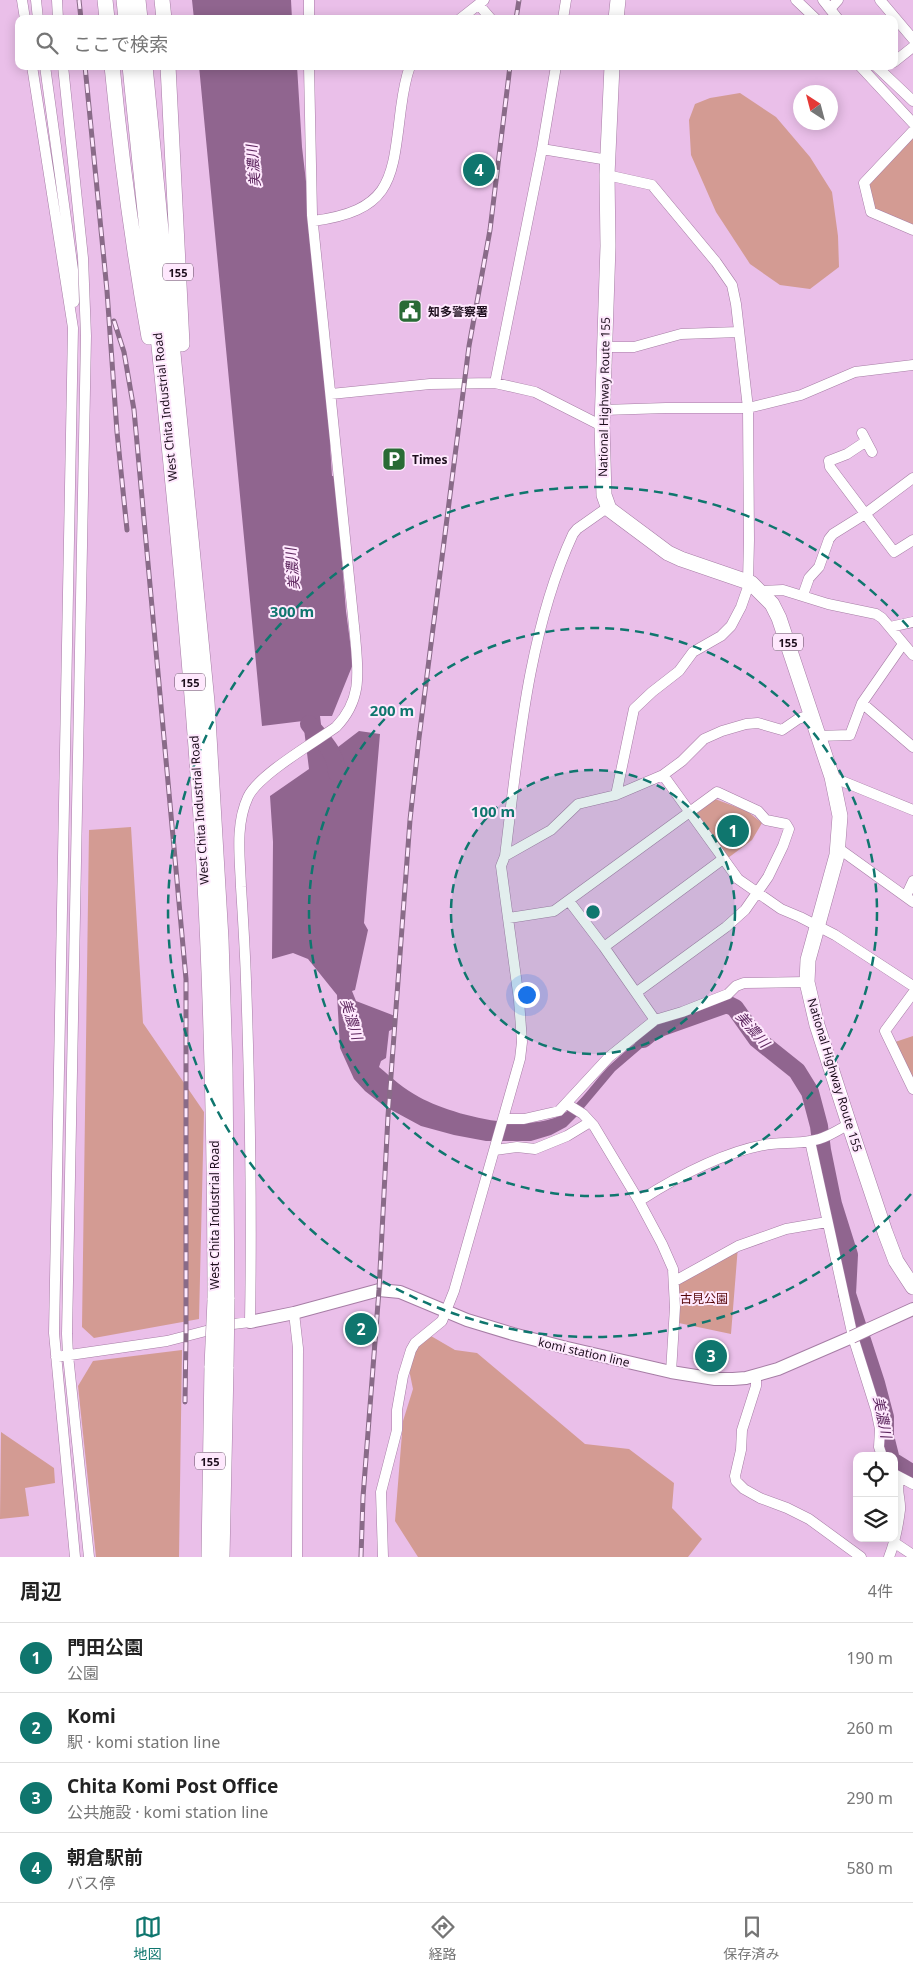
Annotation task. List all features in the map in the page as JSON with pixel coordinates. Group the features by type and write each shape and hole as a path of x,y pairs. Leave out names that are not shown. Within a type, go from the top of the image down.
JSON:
{"highway":[{"path":"105,0 107,15"},
{"path":"124,0 126,15"},
{"path":"138,0 140,15"},
{"path":"162,0 164,15"},
{"path":"616,15 618,0"},
{"name":"155","path":"112,70 133,245 161,406 166,413"},
{"name":"West Chita Industrial Road","path":"130,70 183,587 204,864 221,1300"},
{"name":"West Chita Industrial Road","path":"145,70 207,702 221,939 225,1067 221,1300 209,1557"},
{"name":"155","path":"168,70 183,358 192,464 186,475"},
{"name":"National Highway Route 155","path":"609,508 604,495 602,426 612,70"},
{"path":"609,508 668,553 752,586"},
{"name":"National Highway Route 155","path":"752,586 772,604 779,618 832,777 840,816 838,848 808,960 807,982 813,1011 848,1124 896,1261 913,1287"},
{"name":"West Chita Industrial Road","path":"219,1366 222,1557"}],"main road":[{"name":"komi station line","path":"250,1322 294,1313 379,1290 400,1292 467,1320 512,1334 670,1372 715,1379 746,1378 778,1369 913,1309"}],"street":[{"path":"22,0 24,15"},
{"path":"36,0 38,15"},
{"path":"41,0 43,15"},
{"path":"56,0 58,15"},
{"path":"309,0 309,15"},
{"path":"564,15 566,0"},
{"path":"796,0 812,15"},
{"path":"822,0 834,15"},
{"path":"830,10 838,0"},
{"path":"880,0 893,15"},
{"path":"465,15 481,3 488,15"},
{"path":"898,21 913,39"},
{"path":"898,59 913,47"},
{"path":"33,70 73,328"},
{"path":"46,70 66,201 85,302"},
{"path":"50,70 73,270 74,312 54,1323 75,1557"},
{"path":"63,70 82,249 86,346 68,1355 89,1557"},
{"path":"56,1357 168,1341 233,1324 250,1322 251,1227 247,1036 239,828 241,816 252,790 262,779 336,727 346,717 354,699 358,672 313,221 309,70"},
{"path":"313,221 338,217 360,209 370,203 386,183 394,158 404,88 409,70"},
{"path":"495,383 542,149 555,70"},
{"path":"879,71 913,101"},
{"path":"879,71 913,123"},
{"path":"913,132 864,183 871,212 913,230"},
{"path":"542,149 608,168 652,185 716,262 732,285 748,408 749,547 752,586 732,626 721,636 693,652 680,671 652,692 634,710 616,795"},
{"path":"605,347 634,347 681,334 739,332"},
{"path":"603,410 748,408 801,395 855,372 913,365"},
{"path":"331,394 430,384 495,383 535,392 602,426"},
{"path":"872,452 863,437 847,454 829,461 830,467 894,552 913,540"},
{"path":"803,595 809,578 819,568 833,534 913,478"},
{"path":"383,1557 381,1492 397,1430 397,1410 403,1376 415,1343 442,1321 465,1257 520,1059 522,1042 519,1000 501,866 505,856 518,752 528,694 553,581 573,534 577,528 609,508"},
{"path":"752,586 783,590 828,604 876,614 882,618 913,655"},
{"path":"890,627 913,622"},
{"path":"817,736 850,735 862,703 903,644"},
{"path":"862,703 913,747"},
{"path":"505,856 551,830 578,804 616,795 663,775 682,761 704,740 722,731 758,723 782,730 798,718 810,715"},
{"path":"663,775 738,878 781,909 835,935 913,986"},
{"path":"832,777 913,810"},
{"path":"508,918 554,911 717,792 758,811 766,820 786,824 789,829 784,846 758,893 745,910 726,927 637,992"},
{"path":"838,848 909,899 913,881"},
{"path":"604,947 723,859"},
{"path":"568,901 637,992 655,1020"},
{"path":"503,1119 524,1119 559,1111 568,1105 609,1057 655,1020 682,1012 728,994 736,986 744,983 807,982"},
{"path":"913,993 885,1031 913,1089"},
{"path":"568,1105 587,1118 639,1201 673,1269 675,1306 670,1372"},
{"path":"495,1150 517,1147 535,1149 558,1140 587,1118"},
{"path":"639,1201 664,1185 733,1153 765,1145 811,1141 832,1134 848,1124"},
{"path":"811,1141 852,1337 876,1410 880,1429 881,1452"},
{"path":"675,1280 738,1246 786,1229 827,1222"},
{"path":"294,1313 298,1348 297,1557"},
{"path":"756,1376 756,1386 742,1430 741,1450 735,1476 736,1481 744,1489 760,1498 809,1519 861,1557"},
{"path":"898,1476 913,1484"},
{"path":"889,1557 895,1543 900,1511 898,1494"},
{"path":"895,1543 913,1555"}],"green space":[{"path":"740,93 776,117 810,157 832,192 838,236 839,267 810,289 780,285 750,264 716,212 691,155 689,120 695,104 710,98"},
{"path":"913,131 913,230 871,212 864,183"},
{"path":"715,799 747,811 762,823 752,840 728,858 695,813"},
{"path":"131,827 143,1023 204,1112 199,1319 94,1338 82,1327 89,830"},
{"path":"913,1036 913,1087 895,1042"},
{"name":"古見公園","path":"738,1246 731,1334 674,1322 675,1281"},
{"path":"431,1336 455,1350 477,1353 585,1444 629,1449 674,1483 672,1508 702,1539 688,1557 418,1557 395,1521 403,1421 413,1389 406,1355"},
{"path":"182,1350 179,1557 96,1557 78,1386 93,1361"},
{"path":"1,1432 54,1468 55,1483 25,1488 29,1516 0,1519"}],"water":[{"path":"192,0 291,0 292,15 194,15"},
{"path":"199,70 297,70 302,147 320,302 333,443 330,445 332,476 335,476 346,611 353,664 332,716 320,716 325,757 359,731 380,734 364,923 368,930 355,990 352,991 356,1001 395,1016 395,1028 389,1031 386,1058 381,1061 379,1067 414,1094 450,1110 488,1120 527,1123 544,1121 559,1116 573,1107 604,1071 628,1049 660,1024 664,1029 615,1071 566,1127 551,1135 531,1141 486,1141 454,1135 421,1126 384,1106 365,1091 354,1079 340,1048 337,995 308,959 293,953 272,959 273,842 270,796 309,769 303,721 262,726"}],"waterway":[{"name":"美濃川","path":"309,724 331,753 337,773"},
{"name":"美濃川","path":"643,1039 654,1030 727,1004 735,1008 757,1039 797,1071 810,1092 819,1126 833,1204 849,1255 847,1294 876,1383 885,1417 885,1436 889,1452"},
{"name":"美濃川","path":"898,1465 913,1474"}],"railway":[{"path":"79,0 81,15"},
{"path":"517,15 519,0"},
{"path":"85,70 107,291 117,432 127,530"},
{"path":"361,1557 363,1497 379,1290 388,1116 410,820 469,346 490,230 510,70"},
{"path":"114,321 124,352 134,410 186,979 185,1402"}],"place":[{"name":"朝倉駅前","path":"479,170"},
{"name":"知多警察署","path":"410,311"},
{"name":"Times","path":"394,459"},
{"name":"門田公園","path":"733,831"},
{"name":"Komi","path":"361,1329"},
{"name":"Chita Komi Post Office","path":"711,1356"}]}
